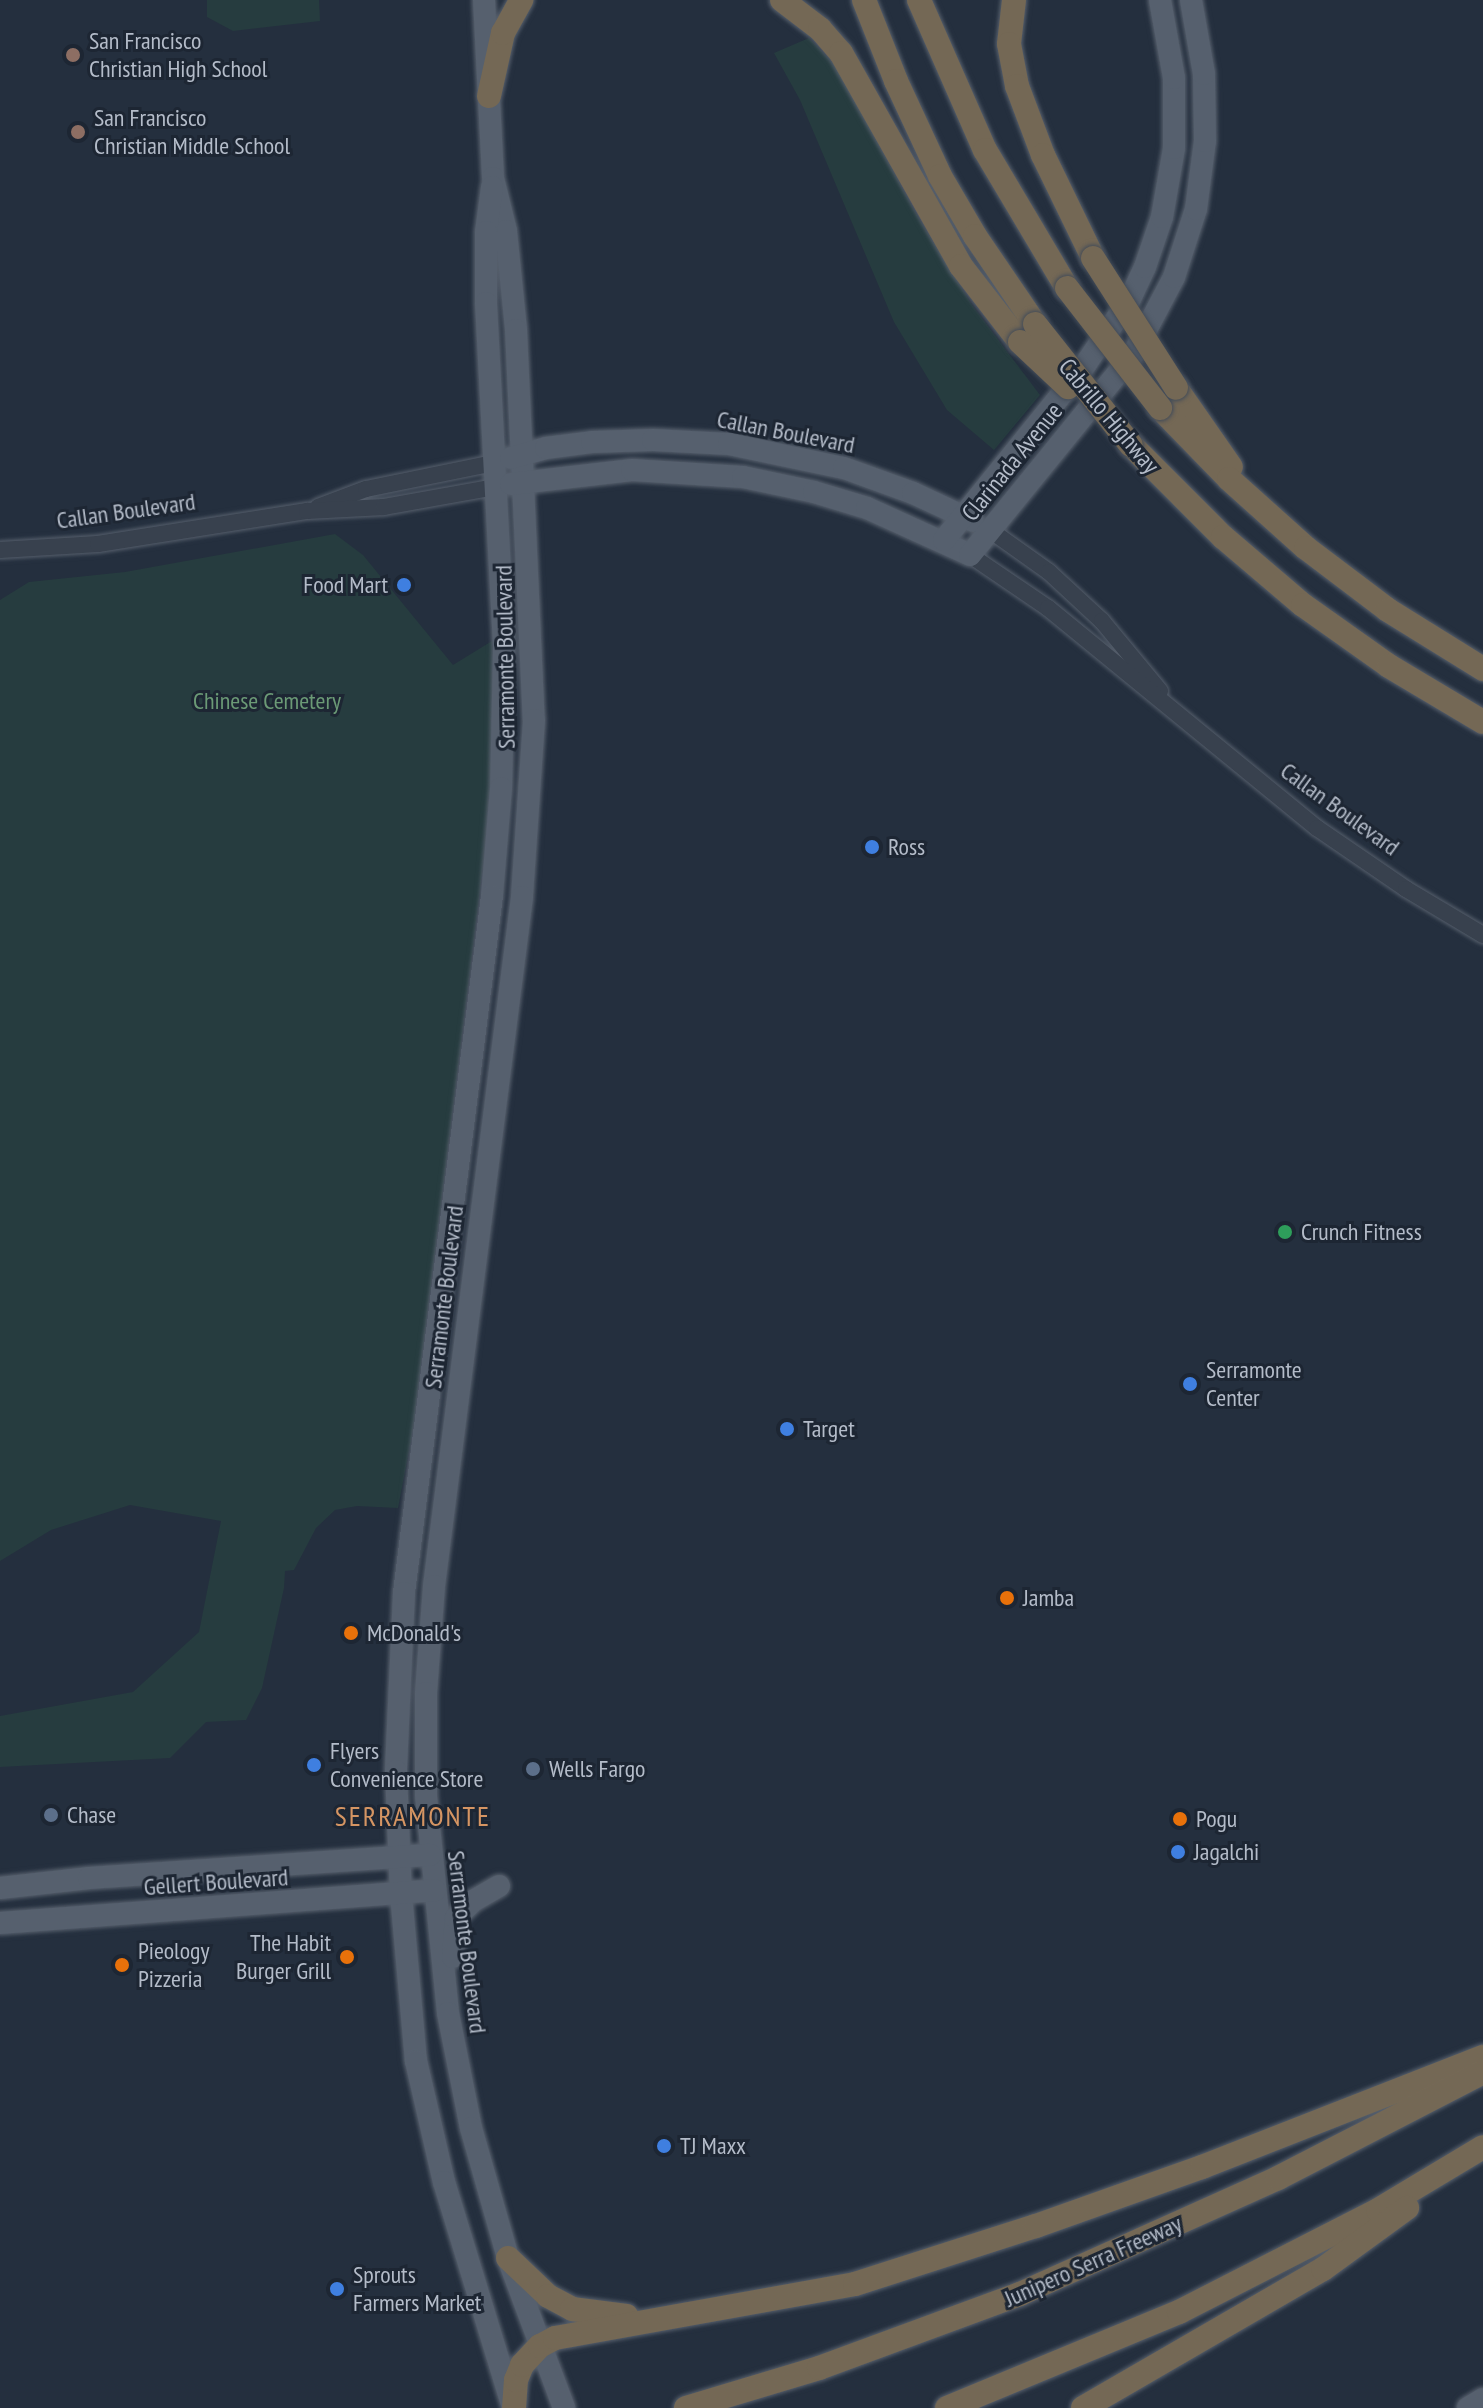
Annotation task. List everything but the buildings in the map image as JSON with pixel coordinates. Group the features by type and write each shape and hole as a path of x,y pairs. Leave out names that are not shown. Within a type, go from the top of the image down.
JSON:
{"highway":[{"path":"489,96 503,33 521,0"},
{"path":"782,0 820,29 841,53 961,266 1027,333"},
{"name":"Cabrillo Highway","path":"864,0 896,81 940,176 1027,333 1214,529 1303,605 1389,666 1483,722"},
{"name":"Cabrillo Highway","path":"919,0 985,150 1067,288 1160,408 1254,503 1370,597 1483,669"},
{"path":"1014,0 1009,44 1020,96 1050,170 1093,258 1254,503"},
{"path":"514,2408 516,2380 522,2365 540,2346 571,2334 827,2290 932,2260 1202,2167 1483,2057"},
{"name":"Junipero Serra Freeway","path":"686,2408 819,2368 1020,2294 1278,2178 1483,2072"},
{"path":"1084,2407 1323,2269 1483,2148"},
{"path":"947,2408 1179,2312 1364,2217 1483,2148"},
{"path":"508,2258 548,2296 572,2309 602,2315 669,2318"}],"main road":[{"name":"Serramonte Boulevard","path":"484,0 493,178 486,232 504,683 499,824 404,1593 396,1730 401,1894 420,2078 444,2182 514,2408"},
{"name":"Clarinada Avenue","path":"944,540 1085,365 1130,299 1152,250 1168,192 1175,131 1174,78 1160,0"},
{"name":"Clarinada Avenue","path":"970,555 1134,353 1159,309 1181,260 1199,192 1206,124 1204,74 1191,0"},
{"name":"Serramonte Boulevard","path":"493,178 506,231 514,302 525,481 534,687 529,826 433,1595 426,1720 430,1855 452,2034 479,2160 508,2258 564,2408"},
{"name":"Callan Boulevard","path":"494,463 523,453 564,445 637,440 738,445 844,468 990,530"},
{"name":"Callan Boulevard","path":"495,487 632,470 743,477 841,499 944,540 970,555"},
{"name":"Gellert Boulevard","path":"0,1888 89,1878 430,1855"},
{"path":"452,2034 456,1918 473,1901 499,1886"},
{"name":"Gellert Boulevard","path":"0,1923 435,1890"},
{"path":"1468,2408 1483,2399"}],"street":[{"name":"Callan Boulevard","path":"307,511 366,489 494,463"},
{"name":"Callan Boulevard","path":"0,550 106,543 307,511 384,507 495,487"},
{"name":"Callan Boulevard","path":"990,530 1049,572 1102,621 1176,711"},
{"name":"Callan Boulevard","path":"970,555 1040,602 1176,711 1259,783 1337,842 1483,935"}],"green space":[{"path":"207,0 319,0 320,21 233,31 207,17"},
{"path":"809,38 836,66 919,219 972,305 1040,395 994,450 947,410 894,322 800,100 774,53"},
{"name":"Chinese Cemetery","path":"335,534 363,555 453,665 492,641 495,682 489,818 413,1430 398,1508 357,1506 335,1510 316,1528 294,1570 285,1571 262,1688 246,1720 206,1722 170,1758 0,1767 0,1716 133,1692 199,1632 221,1521 130,1505 51,1530 0,1561 0,600 29,582 125,572"}],"place":[{"name":"San Francisco Christian High School","path":"73,55"},
{"name":"San Francisco Christian Middle School","path":"78,132"},
{"name":"Food Mart","path":"404,585"},
{"name":"Ross","path":"872,847"},
{"name":"Crunch Fitness","path":"1285,1232"},
{"name":"Serramonte Center","path":"1190,1384"},
{"name":"Target","path":"787,1429"},
{"name":"Jamba","path":"1007,1598"},
{"name":"McDonald's","path":"351,1633"},
{"name":"Flyers Convenience Store","path":"314,1765"},
{"name":"Wells Fargo","path":"533,1769"},
{"name":"Chase","path":"51,1815"},
{"name":"Pogu","path":"1180,1819"},
{"name":"Jagalchi","path":"1178,1852"},
{"name":"The Habit Burger Grill","path":"347,1957"},
{"name":"Pieology Pizzeria","path":"122,1965"},
{"name":"TJ Maxx","path":"664,2146"},
{"name":"Sprouts Farmers Market","path":"337,2289"}],"district":[{"name":"SERRAMONTE","path":"413,1816"}]}
